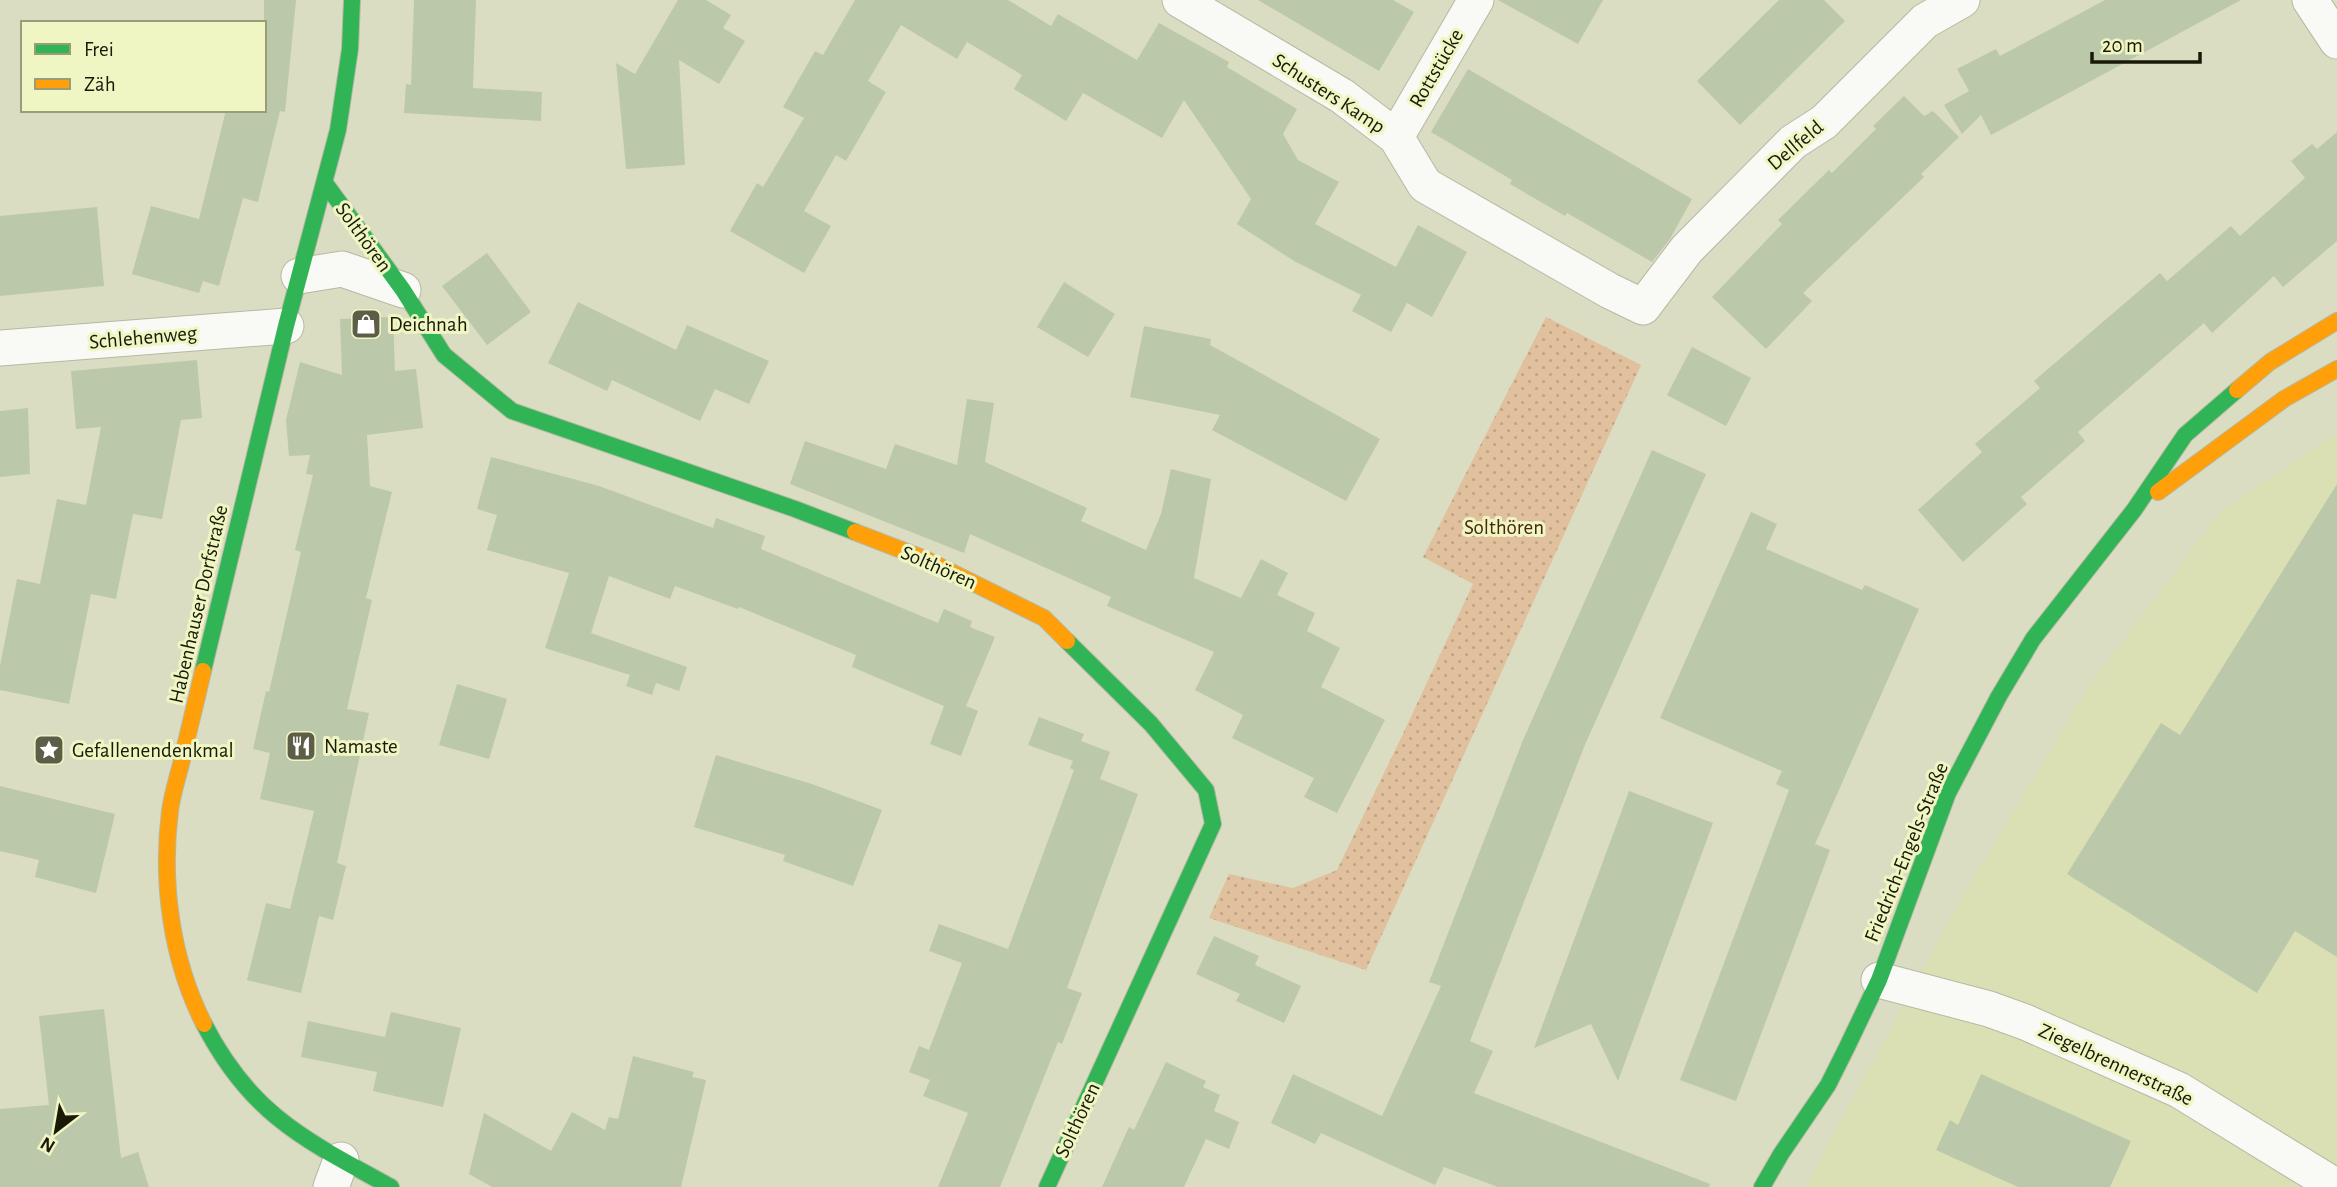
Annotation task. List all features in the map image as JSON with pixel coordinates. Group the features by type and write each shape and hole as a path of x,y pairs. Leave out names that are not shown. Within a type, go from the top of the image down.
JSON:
{"street":[{"name":"Habenhauser Dorfstraße","path":"352,0 348,66 338,130 286,326 170,809 166,854 167,888 181,961 196,1006 216,1046 237,1079 336,1173 391,1187"},
{"name":"Schusters Kamp","path":"1180,0 1342,96 1396,137 1425,185 1610,291 1643,307"},
{"name":"Rottstücke","path":"1396,137 1476,0"},
{"name":"Dellfeld","path":"1643,307 1687,249 1793,142 1824,122 1925,21 1962,0"},
{"path":"2310,0 2337,41"},
{"name":"Solthören","path":"325,183 403,290 444,355 512,411 795,509 925,559 1044,618 1151,724 1206,790 1213,824 1047,1187"},
{"name":"Solthören","path":"299,276 342,270 403,290"},
{"name":"Friedrich-Engels-Straße","path":"1762,1187 1828,1085 1879,979 1948,793 1999,696 2048,618 2134,510 2185,435 2270,362 2337,321"},
{"name":"Schlehenweg","path":"0,348 286,326"},
{"name":"Friedrich-Engels-Straße","path":"2134,510 2284,399 2337,369"},
{"name":"Ziegelbrennerstraße","path":"1879,979 2013,1018 2179,1090 2337,1187"}],"shaded area":[{"path":"2337,433 2337,1187 1805,1187 1968,887 2089,686 2221,511"}],"green space":[{"name":"Solthören","path":"1546,317 1641,365 1366,970 1209,918 1229,874 1293,888 1337,870 1473,584 1423,557"}],"building":[{"path":"264,0 296,0 285,112 280,111 258,202 243,198 219,286 203,281 199,293 132,274 151,206 199,219 226,112 266,112"},
{"path":"414,0 476,0 473,88 542,92 541,121 404,113 406,84 411,85"},
{"path":"678,0 706,0 731,15 723,28 745,41 719,84 679,60 685,165 626,169 616,63 635,74"},
{"path":"855,0 1008,0 1051,26 1058,14 1137,60 1159,23 1229,62 1227,67 1297,109 1283,134 1298,160 1339,182 1315,224 1396,267 1418,225 1467,252 1432,317 1407,303 1391,332 1352,311 1361,295 1294,261 1237,224 1251,199 1184,100 1162,138 1083,93 1066,121 1014,89 1022,75 967,42 957,59 901,25 868,81 886,92 846,161 836,155 804,211 831,226 804,273 730,231 757,183 763,187 804,118 783,107 815,51 823,55"},
{"path":"1258,0 1393,0 1414,12 1379,71"},
{"path":"1498,0 1603,0 1578,44"},
{"path":"1779,0 1824,0 1845,21 1740,125 1697,81"},
{"path":"2105,0 2241,0 1991,135 1981,115 1962,134 1944,105 1969,91 1957,69 1996,49 2000,56"},
{"path":"1468,69 1692,199 1670,239 1652,262 1510,184 1512,180 1431,132"},
{"path":"1904,96 1924,116 1933,111 1959,137 1921,174 1924,177 1803,293 1812,301 1766,349 1712,297 1782,224 1778,220 1829,170 1832,173 1876,129 1873,126"},
{"path":"2337,132 2337,241 2283,287 2274,276 2212,333 2204,323 2078,432 2085,441 2021,497 2027,504 1963,562 1918,510 1982,452 1975,444 2040,388 2034,381 2160,273 2167,281 2231,226 2240,236 2305,178 2291,161 2312,144 2317,149"},
{"path":"97,207 104,286 0,296 0,216"},
{"path":"487,253 531,312 487,345 442,286"},
{"path":"1064,282 1115,314 1088,357 1037,327"},
{"path":"578,302 676,350 687,325 769,361 749,404 715,389 700,421 612,380 607,391 548,363"},
{"path":"393,317 395,371 416,369 423,428 367,435 370,486 392,492 366,598 372,600 347,709 369,713 337,863 346,866 333,920 319,916 301,993 247,980 266,903 290,909 314,811 260,799 270,753 253,749 301,552 295,550 313,475 306,474 310,455 289,456 286,420 300,362 342,375 340,319"},
{"path":"1144,326 1211,339 1210,345 1380,439 1346,501 1212,430 1220,415 1130,397"},
{"path":"1692,347 1751,378 1726,426 1667,395"},
{"path":"197,360 202,418 181,420 162,519 133,514 116,599 91,594 69,704 0,690 0,666 17,579 40,584 57,499 86,505 101,427 76,429 71,371"},
{"path":"967,399 994,403 985,462 1087,508 1081,521 1146,550 1161,514 1171,469 1211,479 1194,578 1241,598 1261,559 1288,573 1277,595 1315,613 1307,631 1340,648 1321,687 1385,720 1337,813 1304,797 1314,778 1232,738 1243,715 1195,690 1214,652 1107,606 1111,597 970,534 964,553 790,484 805,441 886,469 895,444 957,465"},
{"path":"28,408 30,474 0,477 0,411"},
{"path":"1652,450 1706,474 1584,747 1470,1041 1493,1051 1474,1093 1710,1184 1709,1187 1498,1187 1444,1167 1435,1185 1321,1133 1315,1144 1271,1123 1293,1074 1382,1116 1441,986 1429,982 1523,740"},
{"path":"491,457 599,486 713,528 716,518 765,536 761,549 938,623 944,609 972,621 970,627 995,637 966,706 978,711 961,756 930,744 944,706 852,667 856,655 739,607 738,609 675,586 670,599 609,576 591,633 687,667 679,691 656,683 652,695 626,686 630,675 545,648 569,573 487,550 497,515 477,509"},
{"path":"2337,484 2337,957 2295,931 2257,993 2067,874 2161,723 2180,735"},
{"path":"1751,512 1777,524 1766,549 1862,590 1865,585 1919,609 1815,844 1830,850 1736,1101 1680,1080 1789,790 1776,784 1782,771 1660,718"},
{"path":"457,684 507,699 489,759 439,745"},
{"path":"1039,717 1084,734 1081,741 1110,752 1100,779 1138,794 1067,988 1082,993 1062,1044 1058,1042 1000,1187 938,1187 968,1113 923,1096 930,1080 909,1072 919,1046 929,1050 962,963 929,951 939,924 1008,949 1074,770 1070,768 1073,761 1028,745"},
{"path":"716,755 812,784 882,810 853,886 783,861 785,855 694,827"},
{"path":"0,786 115,814 96,893 35,877 39,860 0,851"},
{"path":"1629,791 1713,823 1618,1081 1591,1024 1534,1048"},
{"path":"1214,936 1259,956 1255,965 1301,986 1284,1023 1236,1001 1240,994 1196,974"},
{"path":"104,1009 121,1158 138,1152 149,1187 0,1187 0,1109 49,1105 39,1016"},
{"path":"391,1012 461,1028 443,1107 373,1091 377,1072 301,1057 308,1021 385,1037"},
{"path":"633,1056 694,1072 692,1077 706,1080 681,1187 492,1187 469,1174 484,1113 551,1151 572,1112 605,1130 609,1117 618,1119"},
{"path":"1166,1062 1206,1081 1203,1087 1220,1095 1214,1111 1239,1122 1229,1149 1206,1139 1184,1187 1102,1187 1129,1127 1134,1130"},
{"path":"1981,1074 2131,1141 2110,1187 2018,1187 1936,1150 1950,1120 1958,1125"}],"traffic: fast":[{"path":"203,671 286,326 338,130 350,49 352,0"},
{"path":"325,183 403,290 444,355 512,411 855,532"},
{"path":"1762,1187 1828,1085 1847,1047 1879,980 1948,793 1999,696 2033,639 2134,510 2185,435 2237,390"},
{"path":"1047,1187 1213,824 1206,790 1151,724 1067,641"},
{"path":"204,1024 222,1055 261,1103 306,1139 391,1187"}],"traffic: slow":[{"path":"2237,390 2270,362 2337,321"},
{"path":"2158,492 2284,399 2337,369"},
{"path":"855,532 925,559 1044,618 1067,641"},
{"path":"203,671 171,805 167,865 176,947 204,1024"}],"place":[{"name":"Deichnah","path":"366,324"},
{"name":"Namaste","path":"301,746"},
{"name":"Gefallenendenkmal","path":"49,750"}]}
